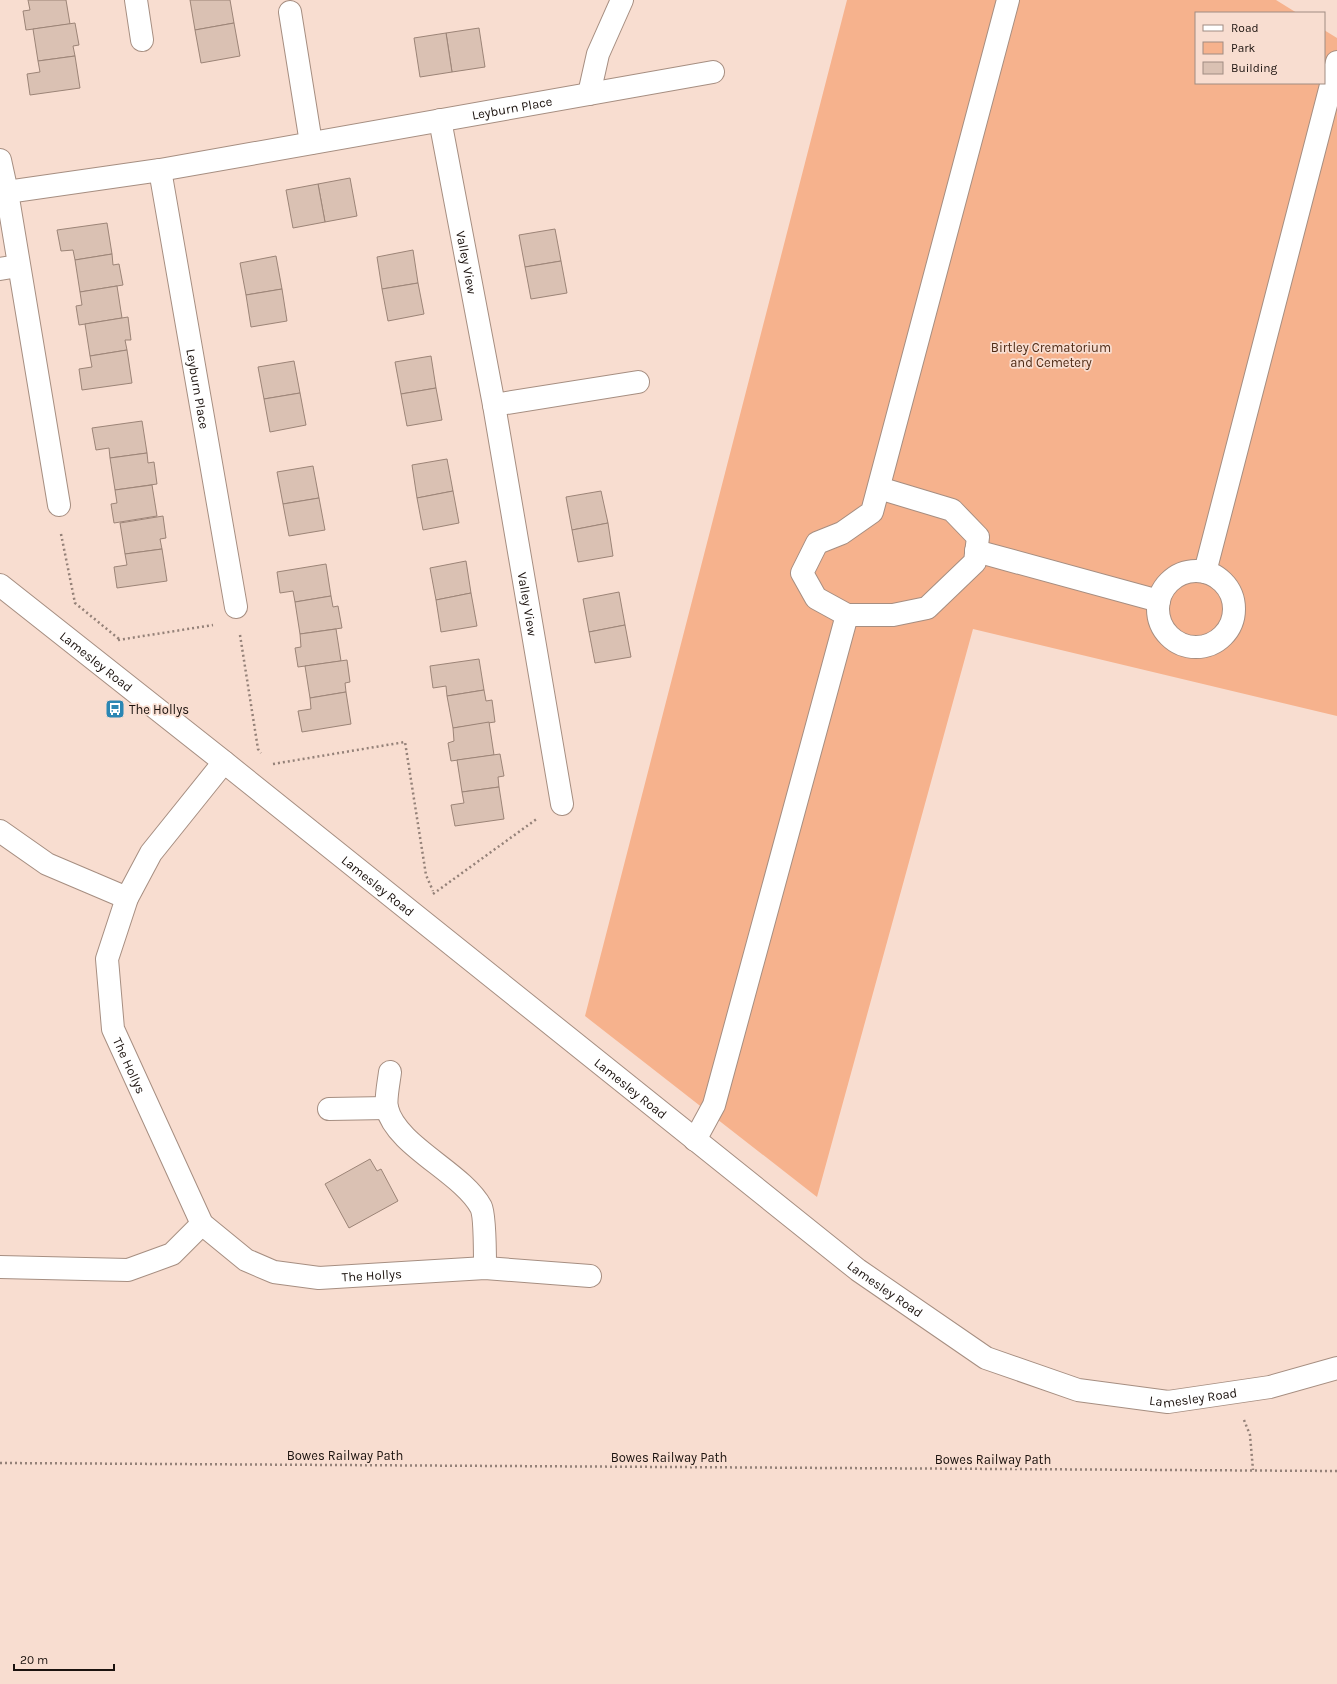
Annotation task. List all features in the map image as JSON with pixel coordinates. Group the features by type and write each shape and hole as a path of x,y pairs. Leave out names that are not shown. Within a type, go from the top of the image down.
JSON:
{"street":[{"path":"136,0 142,40"},
{"path":"589,94 598,54 622,0"},
{"path":"879,488 952,510 978,538 974,562 927,608 893,615 847,615 816,598 802,573 817,543 842,534 872,512 1008,0"},
{"path":"290,12 312,143"},
{"path":"1205,572 1337,62"},
{"name":"Leyburn Place","path":"7,192 160,170 713,72"},
{"name":"Valley View","path":"440,120 494,405 562,804"},
{"path":"0,160 7,192 9,268 59,505"},
{"name":"Leyburn Place","path":"160,170 237,614"},
{"path":"494,405 638,382"},
{"path":"976,551 1159,601"},
{"path":"1191,571 1205,572 1218,578 1229,588 1234,601 1234,616 1230,628 1221,639 1210,646 1196,648 1183,646 1171,639 1163,630 1158,618 1161,593 1168,583 1178,576 1191,571"},
{"name":"Lamesley Road","path":"0,585 224,762 858,1270 986,1358 1078,1390 1168,1402 1232,1394 1270,1387 1337,1368"},
{"path":"695,1140 714,1105 847,615"},
{"name":"The Hollys","path":"224,762 151,854 126,898 108,959 113,1029 202,1224 246,1260 274,1272 319,1278 485,1268 590,1276"},
{"path":"0,831 47,864 126,898"},
{"path":"390,1072 387,1108 395,1124 405,1136 472,1194 482,1209 485,1268"},
{"path":"329,1109 387,1108"},
{"path":"0,1267 128,1270 172,1254 202,1224"}],"path":[{"path":"59,505 59,526 75,603 119,639 237,614 258,749 270,765"},
{"path":"244,778 270,765 404,742 426,875 434,893"},
{"path":"410,911 536,818 562,804"},
{"path":"1232,1394 1250,1435 1253,1470"},
{"name":"Bowes Railway Path","path":"0,1463 1337,1471"}],"green space":[{"name":"Birtley Crematorium and Cemetery","path":"847,0 1276,0 1295,12 1195,12 1195,84 1325,84 1325,31 1337,38 1337,716 973,629 817,1197 585,1016"}],"building":[{"path":"28,0 66,0 70,24 26,30 23,11 30,10"},
{"path":"190,0 230,0 234,23 195,30"},
{"path":"75,23 79,45 73,46 75,56 38,61 33,29"},
{"path":"234,23 240,56 201,63 195,30"},
{"path":"479,28 485,67 452,72 446,33"},
{"path":"446,33 452,72 420,77 414,38"},
{"path":"75,56 80,88 30,95 27,74 40,72 38,61"},
{"path":"350,178 357,216 325,222 318,184"},
{"path":"318,184 325,222 293,228 286,190"},
{"path":"107,223 112,254 75,260 73,250 61,251 57,230"},
{"path":"555,229 561,261 525,267 519,235"},
{"path":"413,250 418,283 382,289 377,257"},
{"path":"112,254 113,265 119,264 123,285 80,292 75,260"},
{"path":"276,256 282,289 246,295 240,263"},
{"path":"561,261 567,293 531,299 525,267"},
{"path":"418,283 424,314 388,321 382,289"},
{"path":"117,286 122,318 79,325 76,306 82,305 80,292"},
{"path":"282,289 287,321 251,327 246,295"},
{"path":"128,317 131,340 125,340 127,350 90,356 85,324"},
{"path":"127,350 132,383 82,390 79,369 92,367 90,356"},
{"path":"431,356 436,388 401,394 395,362"},
{"path":"294,361 300,393 264,399 258,367"},
{"path":"436,388 442,420 407,426 401,394"},
{"path":"300,393 306,425 270,432 264,399"},
{"path":"142,421 147,453 110,458 109,448 96,450 92,428"},
{"path":"147,453 148,463 154,462 157,484 115,490 110,458"},
{"path":"447,459 453,491 417,498 412,465"},
{"path":"313,466 319,498 283,504 277,472"},
{"path":"152,485 157,516 114,523 111,504 117,503 115,490"},
{"path":"453,491 459,523 423,530 417,498"},
{"path":"601,491 608,523 572,530 566,497"},
{"path":"319,498 325,530 289,536 283,504"},
{"path":"163,516 166,538 160,539 162,549 125,554 120,523"},
{"path":"608,523 613,556 578,562 572,530"},
{"path":"162,549 167,581 117,588 114,567 127,565 125,554"},
{"path":"466,561 471,593 436,600 430,568"},
{"path":"326,564 331,596 295,602 293,591 280,593 277,572"},
{"path":"619,592 625,625 589,632 583,599"},
{"path":"471,593 477,626 441,632 436,600"},
{"path":"331,596 333,607 338,606 342,628 300,634 295,602"},
{"path":"625,625 631,657 595,663 589,632"},
{"path":"336,629 341,661 298,667 295,648 301,647 300,634"},
{"path":"479,659 484,690 447,696 446,686 433,688 430,666"},
{"path":"347,660 350,682 345,683 346,692 310,698 305,666"},
{"path":"484,690 486,701 492,700 495,722 453,728 447,696"},
{"path":"346,692 351,724 302,732 298,711 311,709 310,698"},
{"path":"489,722 494,755 451,761 448,743 454,741 453,728"},
{"path":"500,754 504,776 498,777 499,787 462,792 457,760"},
{"path":"499,787 504,819 455,826 451,805 464,803 462,792"},
{"path":"370,1159 377,1171 381,1169 398,1201 349,1228 325,1184"}],"place":[{"name":"The Hollys","path":"115,709"}]}
